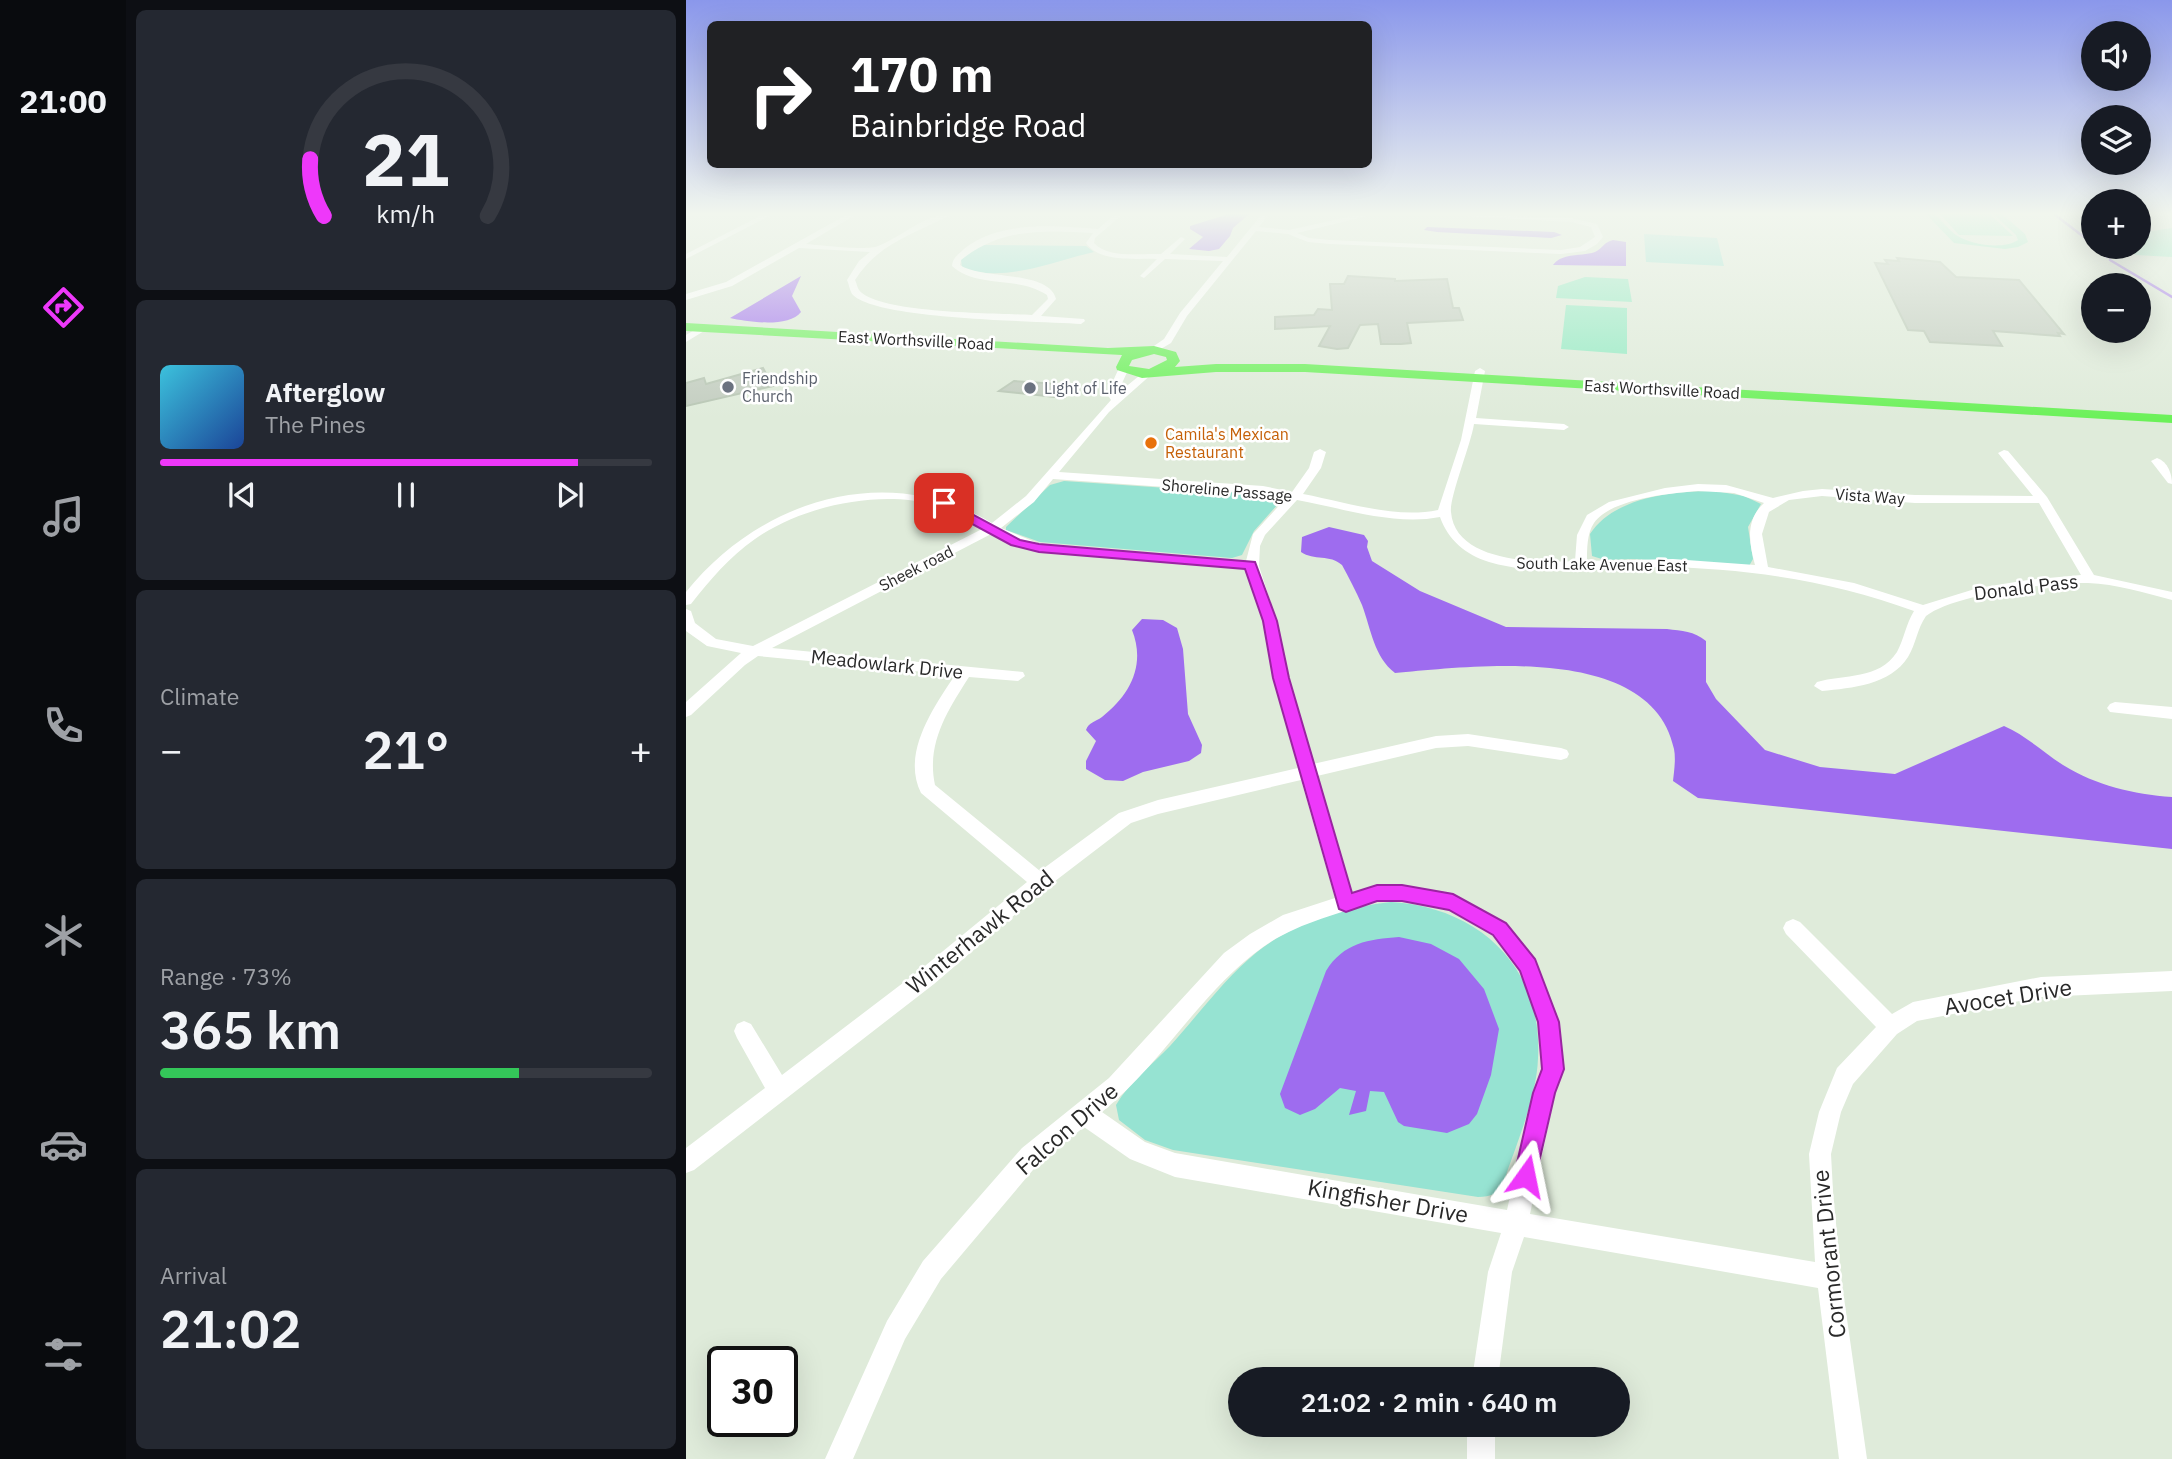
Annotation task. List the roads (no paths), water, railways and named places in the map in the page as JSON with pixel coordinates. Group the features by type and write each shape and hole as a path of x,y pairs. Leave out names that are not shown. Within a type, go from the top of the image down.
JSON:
{"main road":[{"name":"East Worthsville Road","path":"688,334 704,328 1108,352 1150,350 1198,362 1288,360 1479,375 2172,419"},
{"name":"East Worthsville Road","path":"688,334 1095,356 1112,359 1131,372 1150,373 1281,367 2172,410"},
{"path":"1123,368 1127,357 1150,350"},
{"path":"1150,373 1171,365 1174,361 1171,354"}],"street":[{"path":"686,297 697,297 733,282"},
{"path":"854,282 854,288 869,302 902,311 1081,321"},
{"path":"1031,282 1042,286 1051,294 1052,299 1034,318"},
{"path":"1150,350 1168,341 1212,282"},
{"path":"1171,354 1189,316 1188,311"},
{"name":"Sheek road","path":"1115,399 1112,394 1123,368"},
{"name":"Sheek road","path":"686,711 716,681 755,651 991,529 1030,499 1115,399 1150,373"},
{"path":"1444,513 1470,421 1479,375"},
{"path":"1470,421 1564,427"},
{"path":"1320,452 1317,465 1297,496 1260,531 1254,545 1251,565 1270,621 1281,678 1346,903"},
{"path":"2004,453 2043,500 2085,567 2089,579"},
{"path":"2157,461 2172,481"},
{"name":"Shoreline Passage","path":"1050,475 1263,490 1403,516 1423,517 1444,513"},
{"path":"1581,565 1585,528 1591,518 1608,506 1693,487 1710,486 1746,492 1773,503 1762,513 1754,535 1763,571"},
{"name":"Vista Way","path":"1773,503 1823,493 1916,499 2043,500"},
{"path":"686,601 706,573 751,536 779,518 831,502 874,496 944,503 1016,542 1039,548 1251,565"},
{"name":"South Lake Avenue East","path":"1444,513 1456,536 1470,549 1490,558 1531,565 1638,563 1817,577 1864,589 1924,610"},
{"name":"Donald Pass","path":"1924,610 1964,595 2070,579 2089,579 2172,596"},
{"path":"1822,686 1863,681 1893,666 1905,650 1912,630 1924,610"},
{"name":"Meadowlark Drive","path":"686,614 688,625 712,643 755,651 1018,676"},
{"path":"965,671 943,706 923,750 921,771 927,788 1040,882"},
{"path":"2115,708 2172,713"},
{"name":"Winterhawk Road","path":"686,1162 926,977 1040,882 1125,818 1158,807 1436,742 1468,740 1561,754"},
{"name":"Falcon Drive","path":"839,1459 896,1330 932,1270 1030,1156 1117,1086 1240,953 1257,940 1290,921 1377,893 1402,893 1453,902 1499,929 1528,966 1548,1022 1553,1069 1544,1093 1516,1223 1500,1272 1487,1367"},
{"path":"1793,928 1890,1027"},
{"name":"Avocet Drive","path":"1890,1027 1913,1012 2041,987 2172,981"},
{"name":"Cormorant Drive","path":"1853,1459 1829,1277 1820,1154 1845,1076 1890,1027"},
{"path":"744,1031 779,1091"},
{"name":"Kingfisher Drive","path":"1083,1113 1138,1151 1175,1165 1829,1277"},
{"path":"1481,1437 1481,1459"}],"waterway":[{"path":"2147,282 2172,297"}],"place":[{"name":"Friendship Church","path":"728,387"},
{"name":"Light of Life","path":"1030,388"},
{"name":"Camila's Mexican Restaurant","path":"1151,443"}]}
